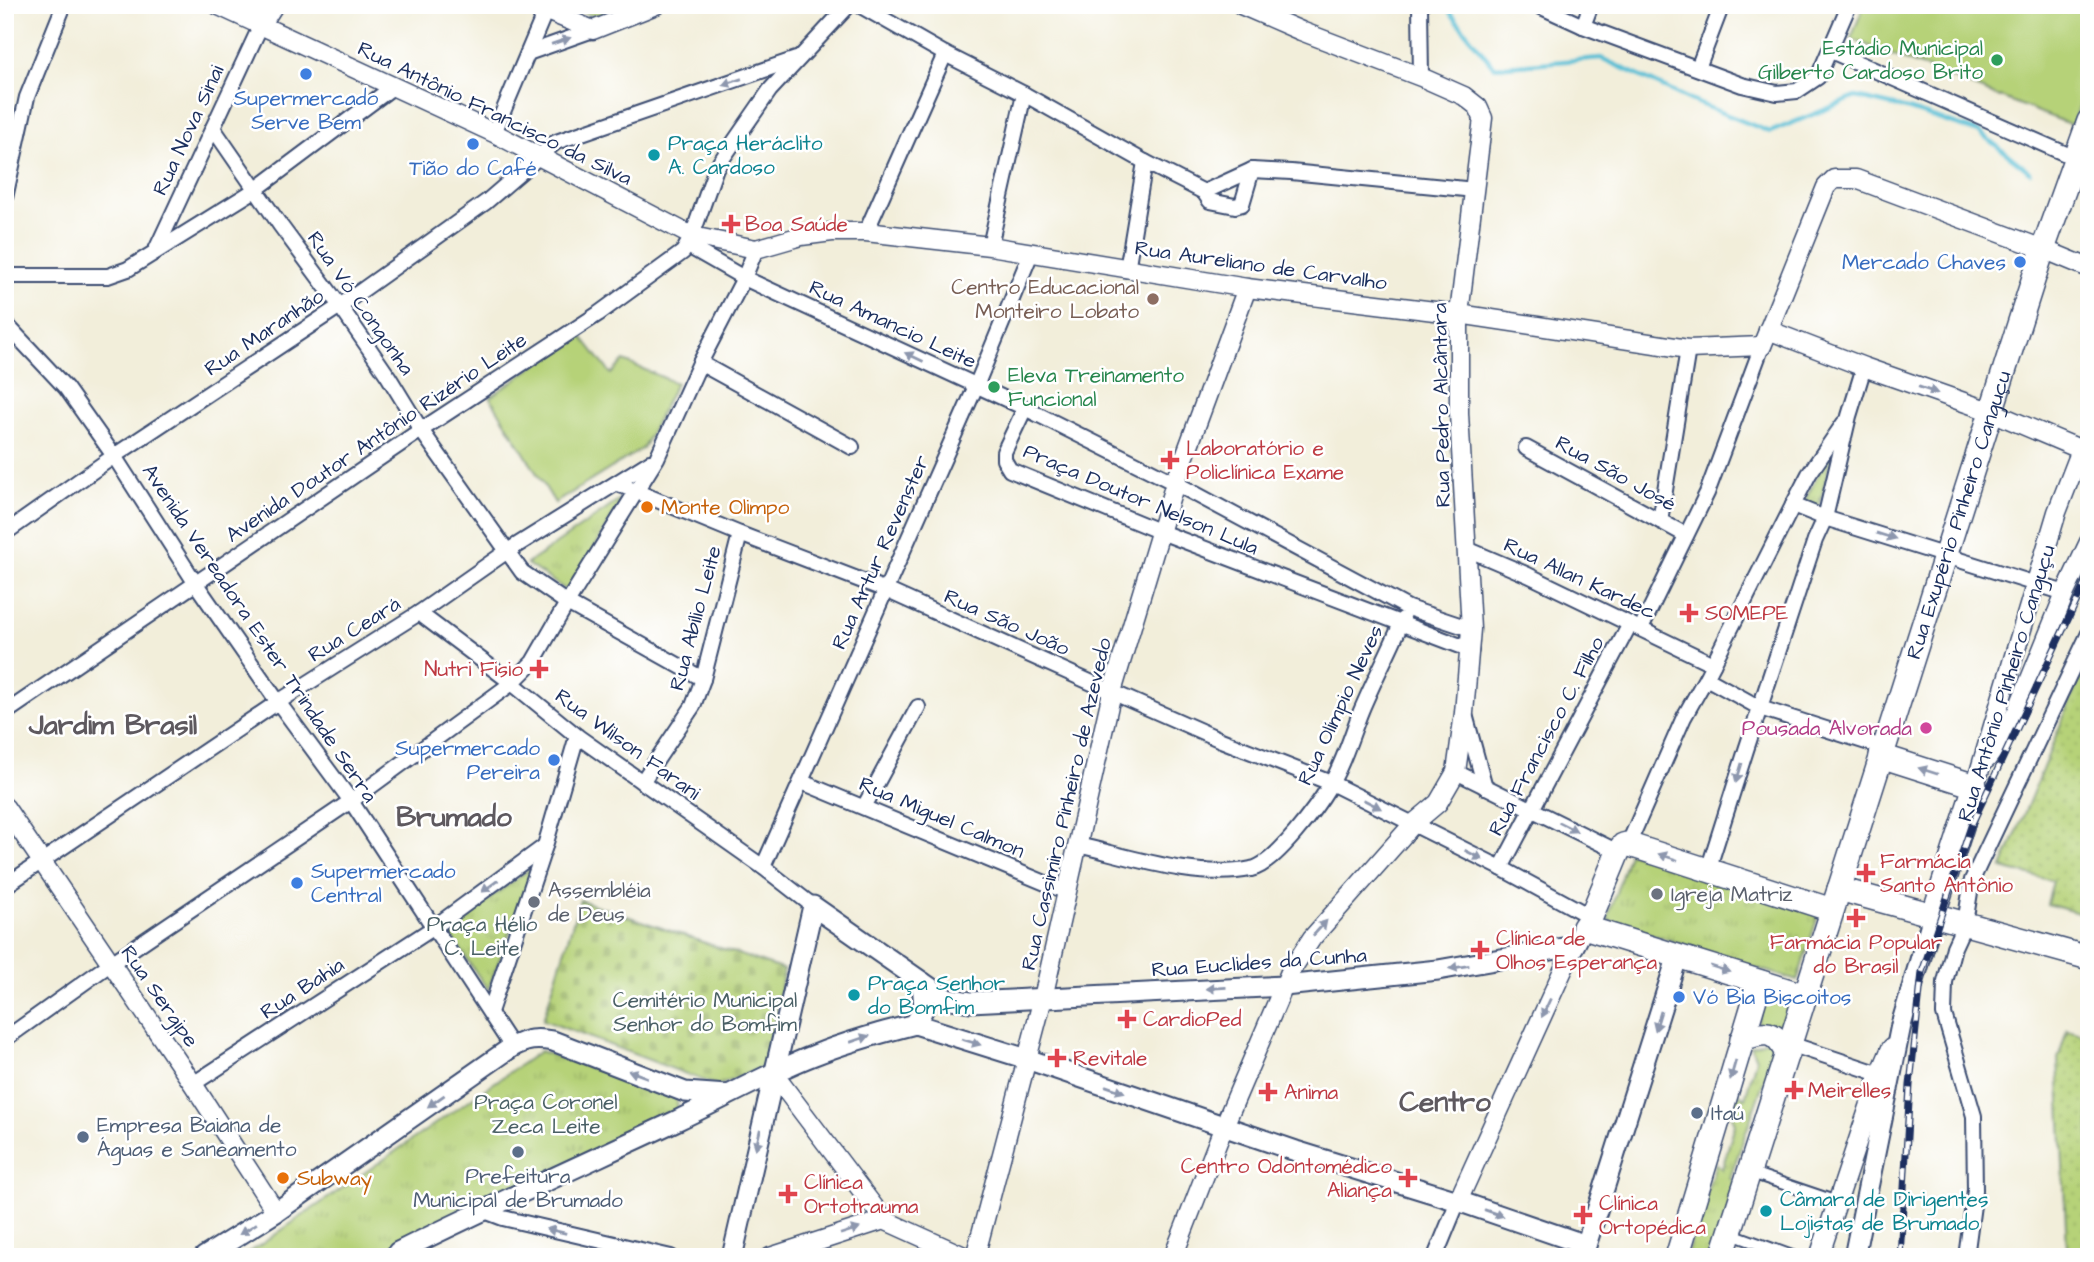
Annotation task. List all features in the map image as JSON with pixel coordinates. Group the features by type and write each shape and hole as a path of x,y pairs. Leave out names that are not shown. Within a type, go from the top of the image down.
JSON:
{"main road":[{"name":"Rua Exupério Pinheiro Canguçu","path":"1721,1257 2043,248 2089,121"},
{"path":"1883,752 1977,778"},
{"name":"Rua Antônio Pinheiro Canguçu","path":"1933,916 1977,778"},
{"path":"1806,996 1583,930 1623,848 1835,899 1965,923 2089,958"},
{"path":"732,1257 813,906 922,982 924,1008 915,1024"},
{"path":"1854,1257 1901,1025 1933,916"},
{"path":"802,956 815,937 829,930 850,931"},
{"name":"Rua Euclides da Cunha","path":"922,982 946,998 970,1002 1284,986 1437,970 1583,930"},
{"path":"395,1257 398,1252 482,1210 813,1055 877,1033 915,1024 1027,1059 1296,1151 1458,1201 1585,1251 1678,956"},
{"path":"1678,1257 1760,982"},
{"path":"784,1028 796,1051 813,1055"},
{"path":"1742,1039 1762,1032 1770,1033 1788,1049"},
{"path":"210,1254 276,1212 512,1047 527,1040 537,1038 553,1041 685,1092 727,1095"},
{"path":"680,1119 685,1092"}],"street":[{"path":"5,198 27,97 64,5"},
{"name":"Rua Antônio Francisco da Silva","path":"217,5 494,133 690,241 757,249"},
{"path":"253,5 260,27"},
{"path":"260,27 274,5"},
{"path":"528,53 656,5"},
{"path":"690,241 716,168 770,90 849,5"},
{"path":"859,5 1203,192 1210,201 1235,206 1242,204 1252,170"},
{"path":"1241,5 1421,77 1420,5"},
{"path":"1537,5 1583,26 1742,85 1777,93 1797,90 1818,78 1849,5"},
{"path":"1583,26 1591,5"},
{"path":"1698,68 1722,5"},
{"path":"494,133 528,53 542,8 593,30"},
{"name":"Rua Nova Sinai","path":"155,252 260,27"},
{"path":"1831,51 2075,158"},
{"path":"866,232 945,54"},
{"path":"540,158 556,142 796,59"},
{"name":"Rua Pedro Alcântara","path":"1421,77 1464,96 1478,107 1483,118 1458,314 1459,412 1472,629 1456,772"},
{"path":"5,276 108,276 128,268 255,190 394,86"},
{"path":"990,246 1024,94"},
{"name":"Rua Vó Congonha","path":"213,128 340,306 421,430 522,572 567,603 703,679"},
{"name":"Rua Maranhão","path":"5,533 114,456 340,306 486,202 540,158"},
{"path":"1127,270 1145,162"},
{"path":"1203,192 1252,170 1475,190"},
{"path":"2085,452 1992,412 1864,367 1765,338 1826,187 1834,179 1856,179 2043,248 2089,268"},
{"name":"Rua Aureliano de Carvalho","path":"757,249 801,236 866,232 990,246 1247,288 1458,314 1688,349 1765,338"},
{"name":"Rua Amancio Leite","path":"690,241 744,278 1025,408"},
{"name":"Avenida Doutor Antônio Rizério Leite","path":"5,713 421,430 598,314 683,252 690,241"},
{"path":"5,1039 110,964 351,801 512,683 533,662 657,458 700,363 757,249"},
{"name":"Rua Artur Revenster","path":"763,866 976,386 1031,253"},
{"name":"Rua Cassimiro Pinheiro de Azevedo","path":"975,1257 1043,998 1112,692 1175,483 1247,288"},
{"name":"Avenida Vereadora Ester Trindade Serra","path":"5,323 65,388 114,456 196,584 351,801 512,1047"},
{"name":"Rua Francisco C. Filho","path":"1500,868 1636,626 1707,493 1765,338"},
{"path":"1660,521 1688,349"},
{"path":"700,363 852,447"},
{"path":"1708,870 1815,540 1825,518 1849,416 1864,367"},
{"name":"Praça Doutor Nelson Lula","path":"1471,650 1161,532 1010,470 1004,460 1004,452 1025,408 1175,483 1408,608 1472,629"},
{"path":"1173,1257 1224,1126 1290,972 1311,937 1413,824 1438,803 1456,772 1531,809 1623,848 1684,717 1809,474 1849,416"},
{"name":"Rua São José","path":"1526,448 1686,535"},
{"name":"Rua Antônio Pinheiro Canguçu","path":"1977,778 2057,512 2085,452"},
{"name":"Rua Ceará","path":"5,886 278,702 419,613 506,552 657,458"},
{"name":"Rua São João","path":"618,484 886,590 1222,740 1331,783 1500,868 1583,930"},
{"path":"1793,505 1825,518 2065,593"},
{"name":"Rua Abílio Leite","path":"642,782 694,706 740,534"},
{"path":"1977,778 2017,711 2089,542"},
{"name":"Rua Allan Kardec","path":"1467,550 1528,575 1713,664"},
{"name":"Rua Olímpio Neves","path":"1078,845 1206,871 1254,869 1271,857 1292,836 1331,783 1378,670 1408,608"},
{"name":"Rua Wilson Farani","path":"419,613 577,736 763,866 813,906"},
{"path":"1966,1257 1975,1190 1974,1116 1944,1014 1945,982 1954,947 1965,923 1972,880 2089,633"},
{"path":"1706,678 1760,708 1883,752"},
{"path":"864,807 918,707"},
{"path":"1464,713 1485,787"},
{"path":"490,1012 545,846 577,736"},
{"name":"Rua Miguel Calmon","path":"802,782 1067,892"},
{"name":"Rua Sergipe","path":"5,807 193,1084 276,1212"},
{"path":"433,928 545,846"},
{"name":"Rua Bahia","path":"193,1084 433,928"},
{"path":"1435,1257 1458,1201 1583,930"},
{"path":"1819,1257 1880,1074 1901,1025"},
{"path":"1788,1049 1880,1074"},
{"path":"773,1073 884,1220 966,1257"},
{"path":"1749,1172 1837,1202"},
{"path":"482,1210 503,1218 671,1257"},
{"path":"770,1257 884,1220"},
{"path":"1729,1233 1795,1257"}],"green space":[{"path":"568,5 624,5 594,17"},
{"name":"Estádio Municipal Gilberto Cardoso Brito","path":"1864,5 2089,5 2089,81 2072,125 1851,39"},
{"path":"580,334 611,374 624,361 676,383 643,448 555,503 490,397"},
{"path":"1834,444 1819,508 1804,502"},
{"path":"624,497 569,592 527,564"},
{"path":"2089,655 2089,916 2047,904 2053,881 2002,868"},
{"path":"1629,853 1819,913 1797,981 1607,920"},
{"name":"Praça Hélio C. Leite","path":"535,865 488,990 447,930"},
{"name":"Cemitério Municipal Senhor do Bomfim","path":"580,900 784,970 765,1066 718,1086 543,1020"},
{"path":"1768,991 1797,1001 1787,1034 1757,1024"},
{"path":"2067,1030 2089,1036 2089,1257 2066,1257 2058,1059"},
{"path":"1772,1038 1777,1070 1768,1069 1730,1178 1737,1187 1714,1257 1686,1257 1716,1163 1722,1169 1735,1124 1731,1113 1738,1093 1745,1098 1756,1059 1751,1046"},
{"name":"Praça Coronel Zeca Leite","path":"540,1051 673,1095 678,1111 393,1257 243,1257"}],"waterway":[{"path":"1450,5 1450,12 1494,67 1601,58 1697,103 1770,132 1856,97 1907,109 1979,132 2030,172"}],"railway":[{"path":"1900,1257 1910,1085 1922,972 1971,826 2089,575"}],"place":[{"name":"Estádio Municipal Gilberto Cardoso Brito","path":"1997,60"},
{"name":"Supermercado Serve Bem","path":"306,74"},
{"name":"Tião do Café","path":"473,144"},
{"name":"Praça Heráclito A. Cardoso","path":"654,155"},
{"name":"Boa Saúde","path":"731,224"},
{"name":"Mercado Chaves","path":"2020,262"},
{"name":"Centro Educacional Monteiro Lobato","path":"1153,299"},
{"name":"Eleva Treinamento Funcional","path":"994,387"},
{"name":"Laboratório e Policlínica Exame","path":"1170,460"},
{"name":"Monte Olimpo","path":"647,507"},
{"name":"SOMEPE","path":"1689,613"},
{"name":"Nutri Fisio","path":"539,669"},
{"name":"Pousada Alvorada","path":"1926,728"},
{"name":"Supermercado Pereira","path":"554,760"},
{"name":"Farmácia Santo Antônio","path":"1866,873"},
{"name":"Supermercado Central","path":"297,883"},
{"name":"Igreja Matriz","path":"1657,894"},
{"name":"Assembléia de Deus","path":"534,902"},
{"name":"Farmácia Popular do Brasil","path":"1856,918"},
{"name":"Clínica de Olhos Esperança","path":"1480,950"},
{"name":"Praça Senhor do Bomfim","path":"854,995"},
{"name":"Vó Bia Biscoitos","path":"1679,997"},
{"name":"CardioPed","path":"1127,1019"},
{"name":"Revitale","path":"1057,1058"},
{"name":"Meirelles","path":"1794,1090"},
{"name":"Anima","path":"1268,1092"},
{"name":"Itaú","path":"1697,1113"},
{"name":"Empresa Baiana de Águas e Saneamento","path":"83,1137"},
{"name":"Prefeitura Municipal de Brumado","path":"518,1152"},
{"name":"Subway","path":"283,1178"},
{"name":"Centro Odontomédico Aliança","path":"1408,1178"},
{"name":"Clínica Ortotrauma","path":"788,1194"},
{"name":"Câmara de Dirigentes Lojistas de Brumado","path":"1766,1211"},
{"name":"Clínica Ortopédica","path":"1583,1215"}],"district":[{"name":"Jardim Brasil","path":"113,724"},
{"name":"Brumado","path":"454,816"},
{"name":"Centro","path":"1445,1101"}]}
